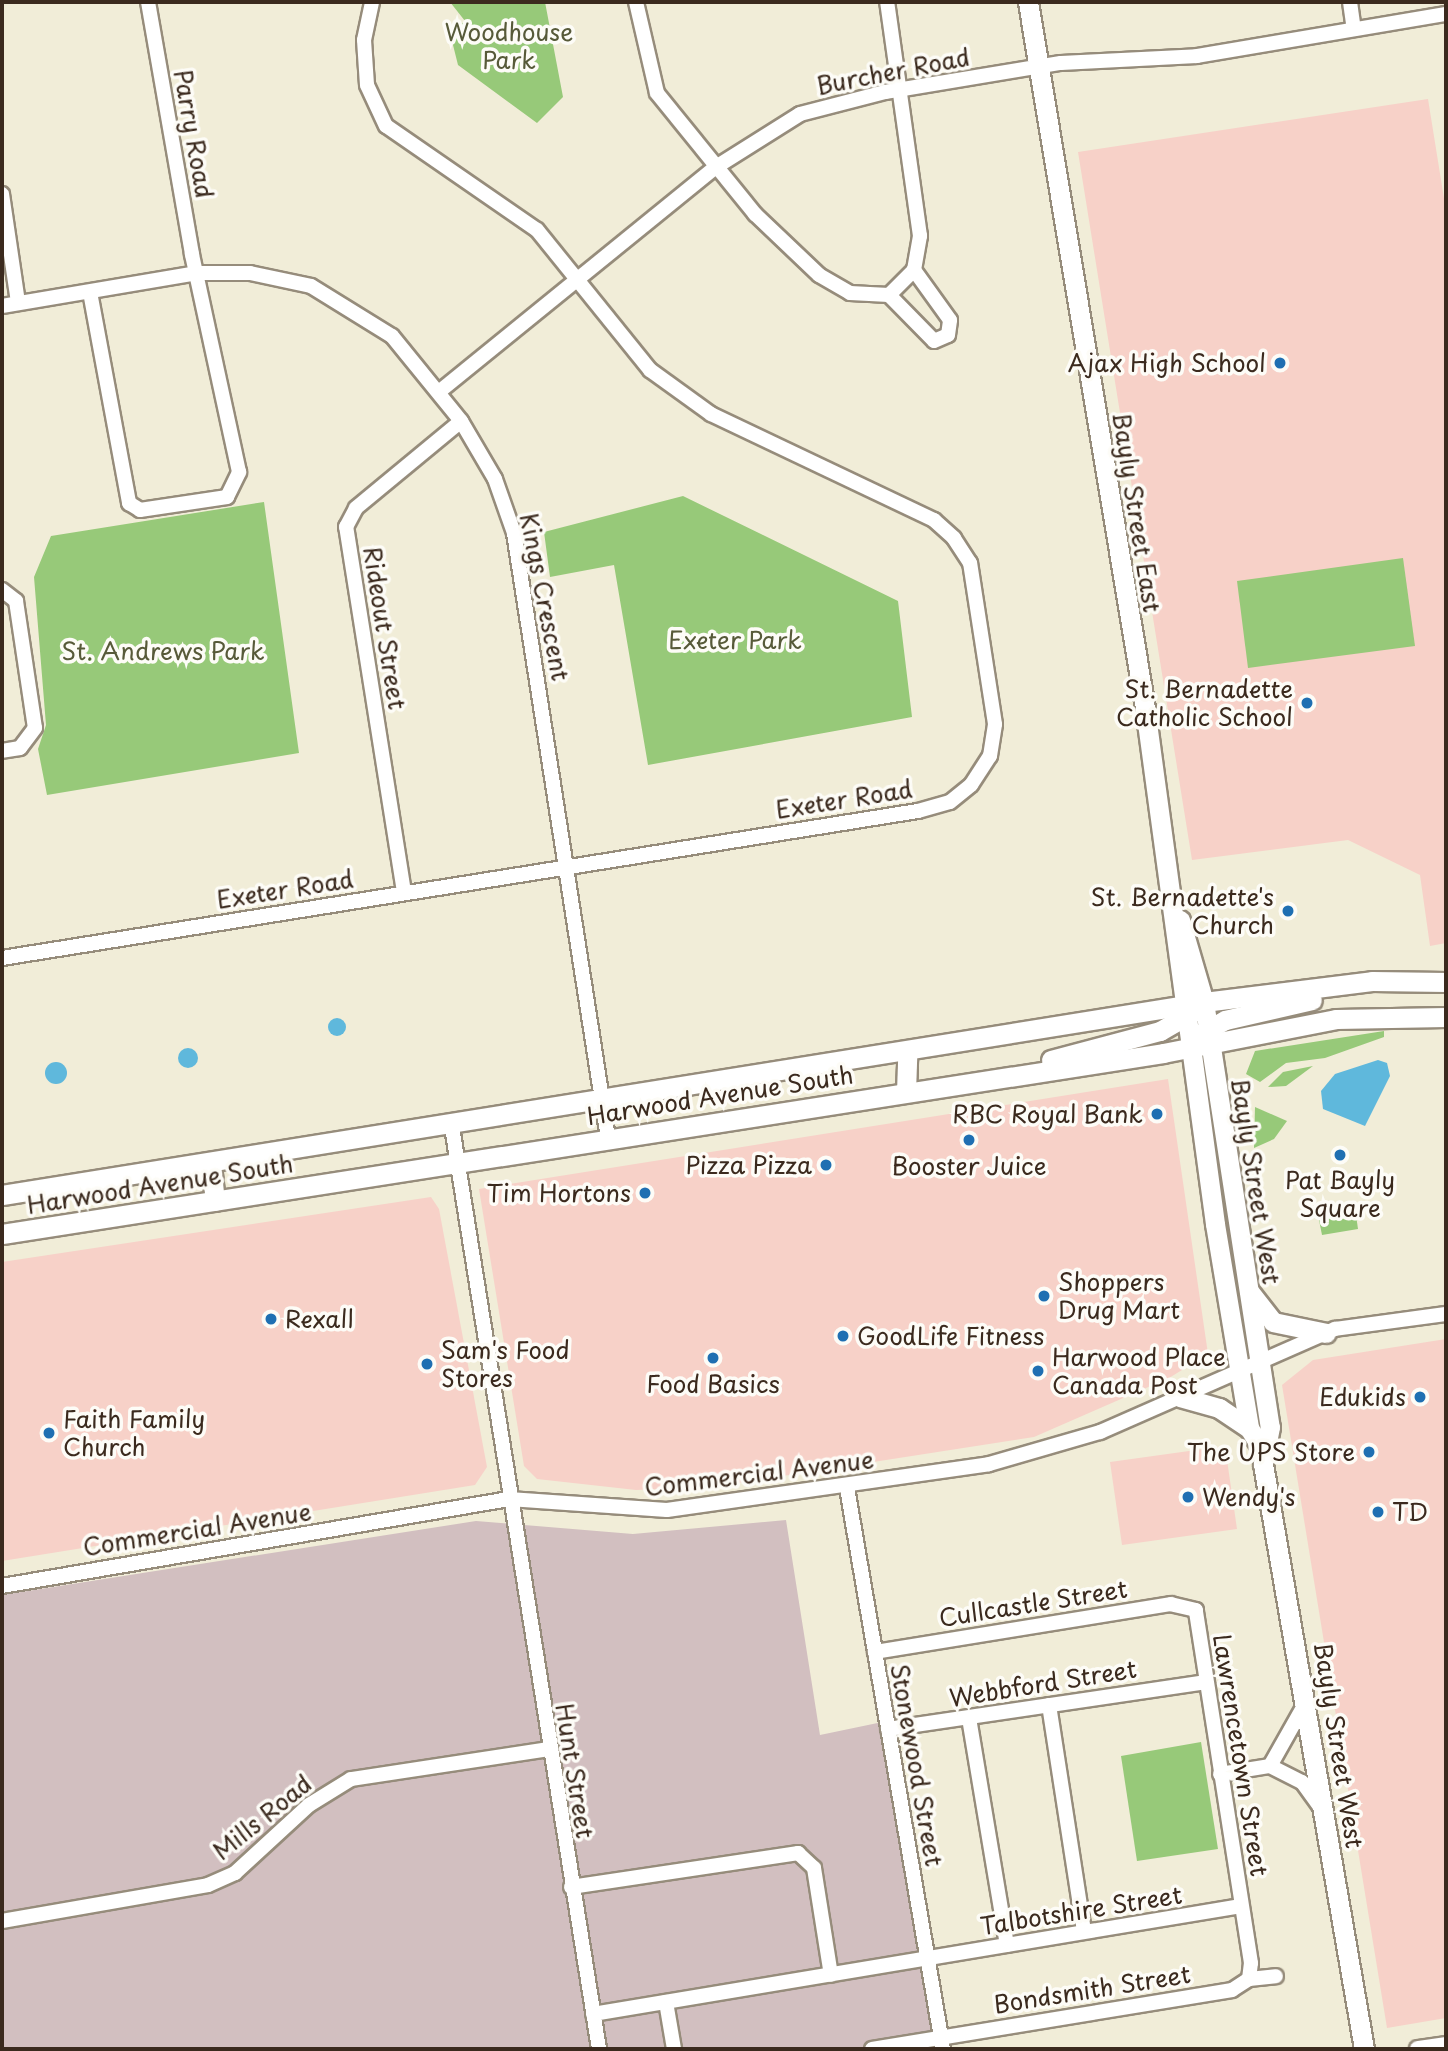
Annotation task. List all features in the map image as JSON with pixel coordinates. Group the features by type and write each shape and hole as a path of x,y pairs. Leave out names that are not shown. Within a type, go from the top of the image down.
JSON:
{"main road":[{"name":"Bayly Street East","path":"1028,2 1174,906 1183,1012"},
{"name":"Bayly Street East","path":"1174,906 1204,1002"},
{"name":"Harwood Avenue South","path":"2,1195 1183,1012 1204,1002 1332,989 1372,981 1446,982"},
{"path":"1190,1049 1209,1036 1307,1002 1332,989"},
{"name":"Bayly Street West","path":"1204,1002 1248,1289 1249,1428 1262,1449 1364,2049"},
{"name":"Bayly Street West","path":"1183,1012 1249,1369 1270,1427 1262,1449"},
{"path":"1000,1075 1160,1031 1183,1012"},
{"path":"1209,1036 1336,1019 1446,1017"},
{"name":"Harwood Avenue South","path":"2,1234 1000,1075 1190,1049"},
{"path":"906,1092 907,1054"},
{"path":"211,1164 215,1201"},
{"path":"1248,1289 1273,1322 1326,1333"},
{"path":"1180,1397 1219,1408 1249,1428"}],"street":[{"name":"Parry Road","path":"90,292 129,503 140,510 227,497 239,472 197,273 148,2"},
{"name":"Exeter Road","path":"2,958 566,868 950,802 971,785 990,756 995,724 970,563 954,538 934,520 688,401 650,370 537,230 386,126 368,85 364,40 372,2"},
{"path":"887,2 920,236 914,270 889,295"},
{"path":"1350,2 1354,29"},
{"path":"638,3 657,93 716,167 819,275 850,293 889,295 934,341 948,335 950,320 914,270"},
{"name":"Burcher Road","path":"440,391 716,167 800,114 900,89 1037,67 1197,56 1446,14"},
{"path":"2,194 18,303"},
{"name":"Kings Crescent","path":"2,306 197,273 250,273 335,297 392,336 440,391 495,479 514,533 608,1138"},
{"name":"Rideout Street","path":"404,892 346,527 356,508 461,421"},
{"path":"2,590 16,601 35,728 20,748 2,751"},
{"path":"452,1126 456,1162"},
{"name":"Hunt Street","path":"456,1162 598,2049"},
{"name":"Commercial Avenue","path":"2,1586 509,1499 667,1510 847,1488 1036,1455 1249,1369 1326,1333 1446,1314"},
{"name":"Stonewood Street","path":"847,1488 942,2043"},
{"name":"Cullcastle Street","path":"875,1652 1171,1604 1196,1610"},
{"name":"Lawrencetown Street","path":"1196,1610 1241,1906"},
{"name":"Webbford Street","path":"888,1730 1205,1682"},
{"path":"1270,1766 1306,1699"},
{"path":"1049,1705 1084,1931"},
{"path":"970,1718 1007,1945"},
{"name":"Mills Road","path":"2,1921 208,1885 235,1873 309,1805 351,1779 549,1749"},
{"path":"1220,1774 1270,1766 1302,1782 1325,1814"},
{"path":"571,1887 798,1853 814,1868 831,1975"},
{"path":"1241,1906 1249,1979"},
{"name":"Talbotshire Street","path":"593,2014 1241,1906"},
{"name":"Bondsmith Street","path":"872,2049 942,2043 1232,1990 1249,1979 1276,1976"},
{"path":"666,2002 674,2049"},
{"path":"1418,2049 1446,2045"}],"shaded area":[{"name":"Ajax High School","path":"1428,99 1446,211 1446,943 1430,946 1420,875 1348,840 1192,860 1078,152"},
{"path":"1168,1079 1208,1354 1169,1378 1034,1437 712,1487 636,1490 537,1479 524,1466 479,1189"},
{"path":"431,1197 439,1209 487,1467 475,1485 2,1561 2,1262"},
{"path":"1446,1339 1446,2018 1387,2028 1282,1385 1313,1360"},
{"path":"1225,1446 1237,1529 1122,1545 1110,1462"},
{"path":"786,1520 820,1735 892,1720 951,2049 2,2049 2,1595 476,1521 633,1534"}],"green space":[{"name":"Woodhouse Park","path":"450,2 545,2 563,97 537,123 458,65 450,33 465,21"},
{"name":"Exeter Park","path":"683,496 898,601 912,717 648,765 614,565 550,577 544,532"},
{"name":"St. Andrews Park","path":"264,502 299,753 47,795 38,749 46,725 34,577 51,536"},
{"path":"1403,558 1415,646 1248,668 1237,581"},
{"path":"1384,1031 1384,1037 1325,1058 1286,1063 1260,1082 1246,1074 1255,1051"},
{"path":"1313,1066 1286,1086 1268,1087 1283,1072"},
{"path":"1255,1107 1287,1121 1274,1139 1254,1148"},
{"path":"1356,1215 1358,1229 1322,1235 1319,1220"},
{"path":"1201,1742 1218,1849 1137,1861 1121,1756"}],"water":[{"path":"333,1018 341,1018 346,1027 344,1034 333,1036 328,1031 328,1023"},
{"path":"188,1048 195,1051 198,1058 195,1065 188,1068 181,1065 178,1058 181,1051"},
{"path":"1378,1060 1387,1063 1390,1076 1365,1126 1323,1109 1321,1091 1335,1074"},
{"path":"56,1062 64,1065 67,1073 64,1081 56,1084 48,1081 45,1073 48,1065"}],"place":[{"name":"Ajax High School","path":"1280,363"},
{"name":"St. Bernadette Catholic School","path":"1307,703"},
{"name":"St. Bernadette's Church","path":"1288,911"},
{"name":"RBC Royal Bank","path":"1157,1114"},
{"name":"Booster Juice","path":"969,1140"},
{"name":"Pat Bayly Square","path":"1340,1155"},
{"name":"Pizza Pizza","path":"826,1165"},
{"name":"Tim Hortons","path":"645,1193"},
{"name":"Shoppers Drug Mart","path":"1044,1296"},
{"name":"Rexall","path":"271,1319"},
{"name":"GoodLife Fitness","path":"843,1336"},
{"name":"Food Basics","path":"713,1358"},
{"name":"Sam's Food Stores","path":"427,1364"},
{"name":"Harwood Place Canada Post","path":"1038,1371"},
{"name":"Edukids","path":"1420,1397"},
{"name":"Faith Family Church","path":"49,1433"},
{"name":"The UPS Store","path":"1369,1452"},
{"name":"Wendy's","path":"1188,1497"},
{"name":"TD","path":"1378,1512"}]}
